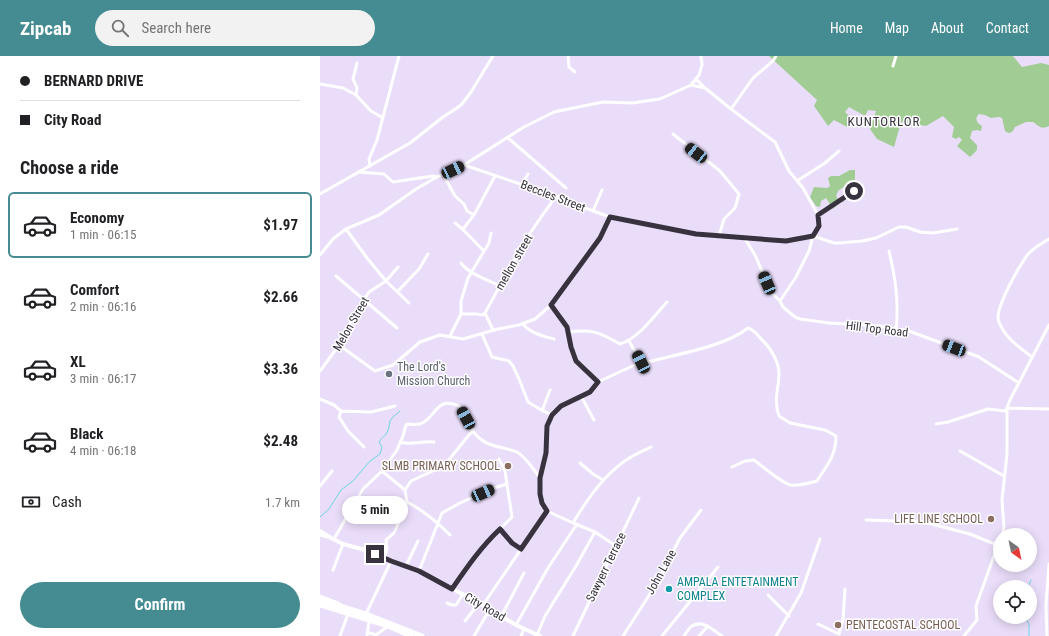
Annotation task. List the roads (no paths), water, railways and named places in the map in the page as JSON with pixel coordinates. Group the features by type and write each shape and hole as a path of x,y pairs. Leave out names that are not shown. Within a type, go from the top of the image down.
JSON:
{"highway":[{"path":"320,604 366,613 422,636"},
{"path":"320,604 368,621 388,626 407,635"}],"main road":[{"name":"City Road","path":"320,531 343,544 369,551 385,559 419,571 490,609 516,625 539,635"}],"street":[{"path":"370,166 369,159 377,140 399,56"},
{"path":"320,194 410,143 462,104 493,56"},
{"path":"568,56 569,67 575,72"},
{"path":"320,255 334,239 346,229 379,215 416,189 443,174 464,165 524,127 554,112 603,102 632,103 660,100 691,85 700,75 702,65 701,56"},
{"path":"731,109 753,78 774,61 776,56"},
{"path":"893,66 896,56"},
{"path":"356,95 357,88 353,79 357,63"},
{"path":"696,79 731,109 775,142 789,171 818,215 819,226 813,236 809,251 796,277 780,301"},
{"path":"320,84 343,88 356,95 371,111 383,118"},
{"path":"691,85 705,88"},
{"path":"672,134 720,171 739,194 735,208 724,219 719,236"},
{"path":"508,138 566,188"},
{"path":"797,181 825,163 839,151"},
{"name":"Beccles Street","path":"464,165 556,196 610,217 696,234 786,241 813,236"},
{"path":"358,172 384,174 393,182 428,176 437,177"},
{"path":"443,174 455,196 464,204 467,211 474,215"},
{"path":"522,184 528,174"},
{"path":"463,229 474,215 495,176"},
{"path":"593,211 602,190"},
{"path":"818,215 854,191"},
{"name":"mellon street","path":"485,313 510,264 556,196"},
{"path":"340,345 375,372 393,365 420,342 440,335 463,339 493,330 523,324 535,319 551,305 600,238 610,217"},
{"path":"455,223 463,229 484,251"},
{"path":"813,236 834,243 840,243 876,238 899,227 906,227 920,232 933,233 957,229"},
{"path":"346,229 386,280 409,303"},
{"path":"450,336 461,314 460,301 471,272 484,251 491,233"},
{"name":"Hill Top Road","path":"744,237 755,255 771,292 791,315 800,320 879,326 909,331 979,357 1019,383"},
{"path":"1032,357 1013,344 999,322 998,314 1002,301 1026,258 1034,248 1049,239"},
{"path":"889,251 898,316 896,329"},
{"path":"398,291 419,269 428,254"},
{"path":"461,262 464,267 471,272 500,286"},
{"name":"Melon Street","path":"320,371 340,345 354,315 369,292 386,280 398,267"},
{"path":"336,276 397,328"},
{"path":"568,332 583,330 599,332 620,344 629,341 650,322 667,302"},
{"path":"551,305 567,327 571,347 576,361 598,382"},
{"path":"461,314 476,314 482,316 485,313 493,330"},
{"path":"523,324 526,328 535,333 554,339"},
{"path":"1004,528 1002,500 1007,454 1007,408 1049,325"},
{"path":"616,546 595,532 547,511 542,503 540,494 540,478 546,453 547,426 552,415 561,406 590,392 598,382 641,362 651,361 712,344 728,339 748,328 751,329 765,342 774,356 779,371 776,406 779,416 790,423 825,430 836,436 834,452 817,481 793,485 786,484 754,460 745,461 732,467"},
{"path":"482,334 492,357 509,362 513,366 528,402 552,415"},
{"path":"629,341 641,362"},
{"path":"543,411 542,408 550,390"},
{"path":"581,396 594,420"},
{"path":"320,399 334,405 340,411 371,412 395,406"},
{"path":"320,535 332,538 363,489 382,471 397,450 407,424 418,425 425,422 433,412 443,404 450,403 459,406 473,430 482,440 516,452 525,458 540,478"},
{"path":"936,424 948,422 988,409 1005,411 1007,408 1049,409"},
{"path":"340,411 339,417 348,432 364,447"},
{"path":"405,490 411,481 437,469 448,461 473,430"},
{"path":"400,442 408,444 428,441 434,442"},
{"path":"516,625 581,510 603,480 631,457 651,447"},
{"path":"960,451 1004,476"},
{"path":"452,589 487,542 512,517 505,471 499,459"},
{"path":"580,463 603,480"},
{"path":"320,486 332,471"},
{"path":"382,471 405,490 407,502 416,506 438,522 450,535"},
{"path":"419,571 442,513 460,502 507,484"},
{"name":"Sawyerr Terrace","path":"573,636 639,498"},
{"name":"John Lane","path":"623,636 657,583 680,538 701,510"},
{"path":"465,621 481,604 547,511"},
{"path":"866,520 924,522 970,534 993,543"},
{"path":"385,559 386,540 394,533 399,522"},
{"path":"500,529 512,543 521,549"},
{"path":"539,635 545,616 595,532"},
{"path":"776,636 789,616 803,588 820,539"},
{"path":"406,566 418,540"},
{"path":"333,570 343,544"},
{"path":"964,636 977,620 976,606 993,557"},
{"path":"320,596 366,613 391,561"},
{"path":"1047,636 1046,605 1049,564"},
{"path":"662,636 718,567"},
{"path":"501,616 524,573"},
{"path":"818,624 840,635 843,620 845,589"},
{"path":"447,603 456,605 463,594"},
{"path":"768,595 789,616"},
{"path":"474,636 490,609"},
{"path":"340,636 348,614"},
{"path":"368,621 367,634 376,636 388,626"},
{"path":"684,636 692,626 701,624 708,626 722,636"},
{"path":"699,636 708,626"},
{"path":"521,636 524,629"}],"waterway":[{"path":"320,517 329,509 341,490 353,481 370,461 380,454 382,447 379,442 387,432 390,421 400,411"},
{"path":"1029,624 1029,636"}],"place":[{"name":"The Lord's Mission Church","path":"389,374"},
{"name":"SLMB PRIMARY SCHOOL","path":"508,466"},
{"name":"LIFE LINE SCHOOL","path":"991,519"},
{"name":"AMPALA ENTETAINMENT COMPLEX","path":"669,589"},
{"name":"PENTECOSTAL SCHOOL","path":"838,625"}],"district":[{"name":"KUNTORLOR","path":"884,121"}]}
